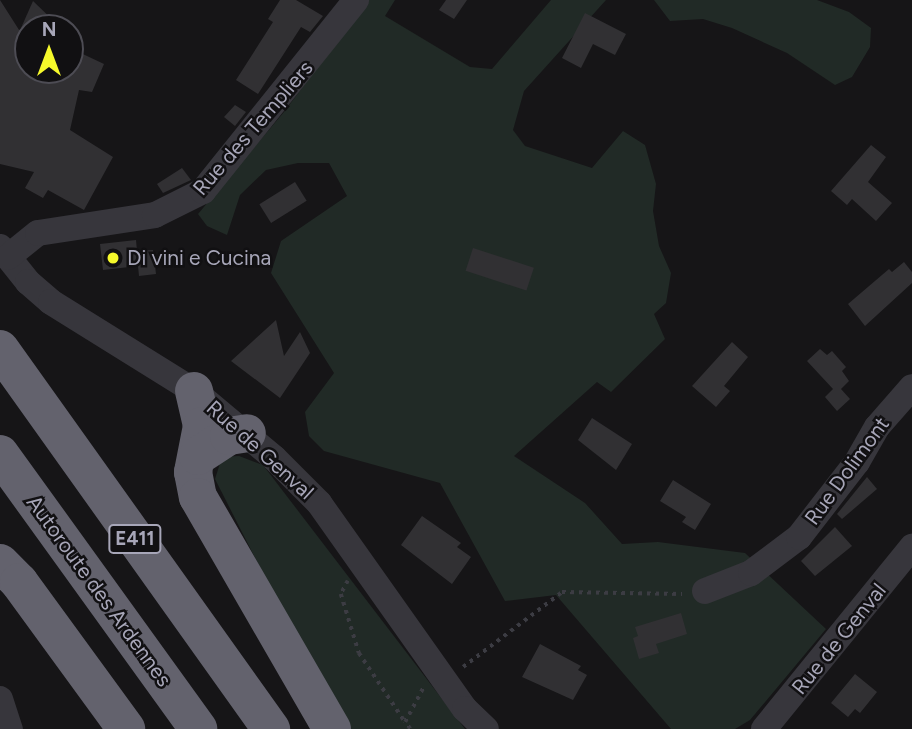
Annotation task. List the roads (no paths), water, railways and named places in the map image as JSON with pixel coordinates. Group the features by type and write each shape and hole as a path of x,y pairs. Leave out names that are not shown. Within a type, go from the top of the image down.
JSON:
{"highway":[{"name":"E411","path":"0,349 271,729"},
{"path":"194,391 202,426 193,471 198,497 332,729"},
{"path":"198,456 229,436 247,433"},
{"name":"Autoroute des Ardennes","path":"0,454 198,729"},
{"path":"0,563 19,582 126,729"}],"street":[{"name":"Rue des Templiers","path":"4,252 38,233 155,215 195,197 247,140 356,0"},
{"name":"Rue de Genval","path":"4,252 51,302 194,391 247,433 319,503 435,667 486,729"},
{"name":"Rue Dolimont","path":"705,591 751,573 799,537 857,462 877,427 912,387"},
{"name":"Rue de Genval","path":"764,729 912,547"},
{"path":"0,699 10,729"}],"place":[{"name":"Di vini e Cucina","path":"113,258"}]}
